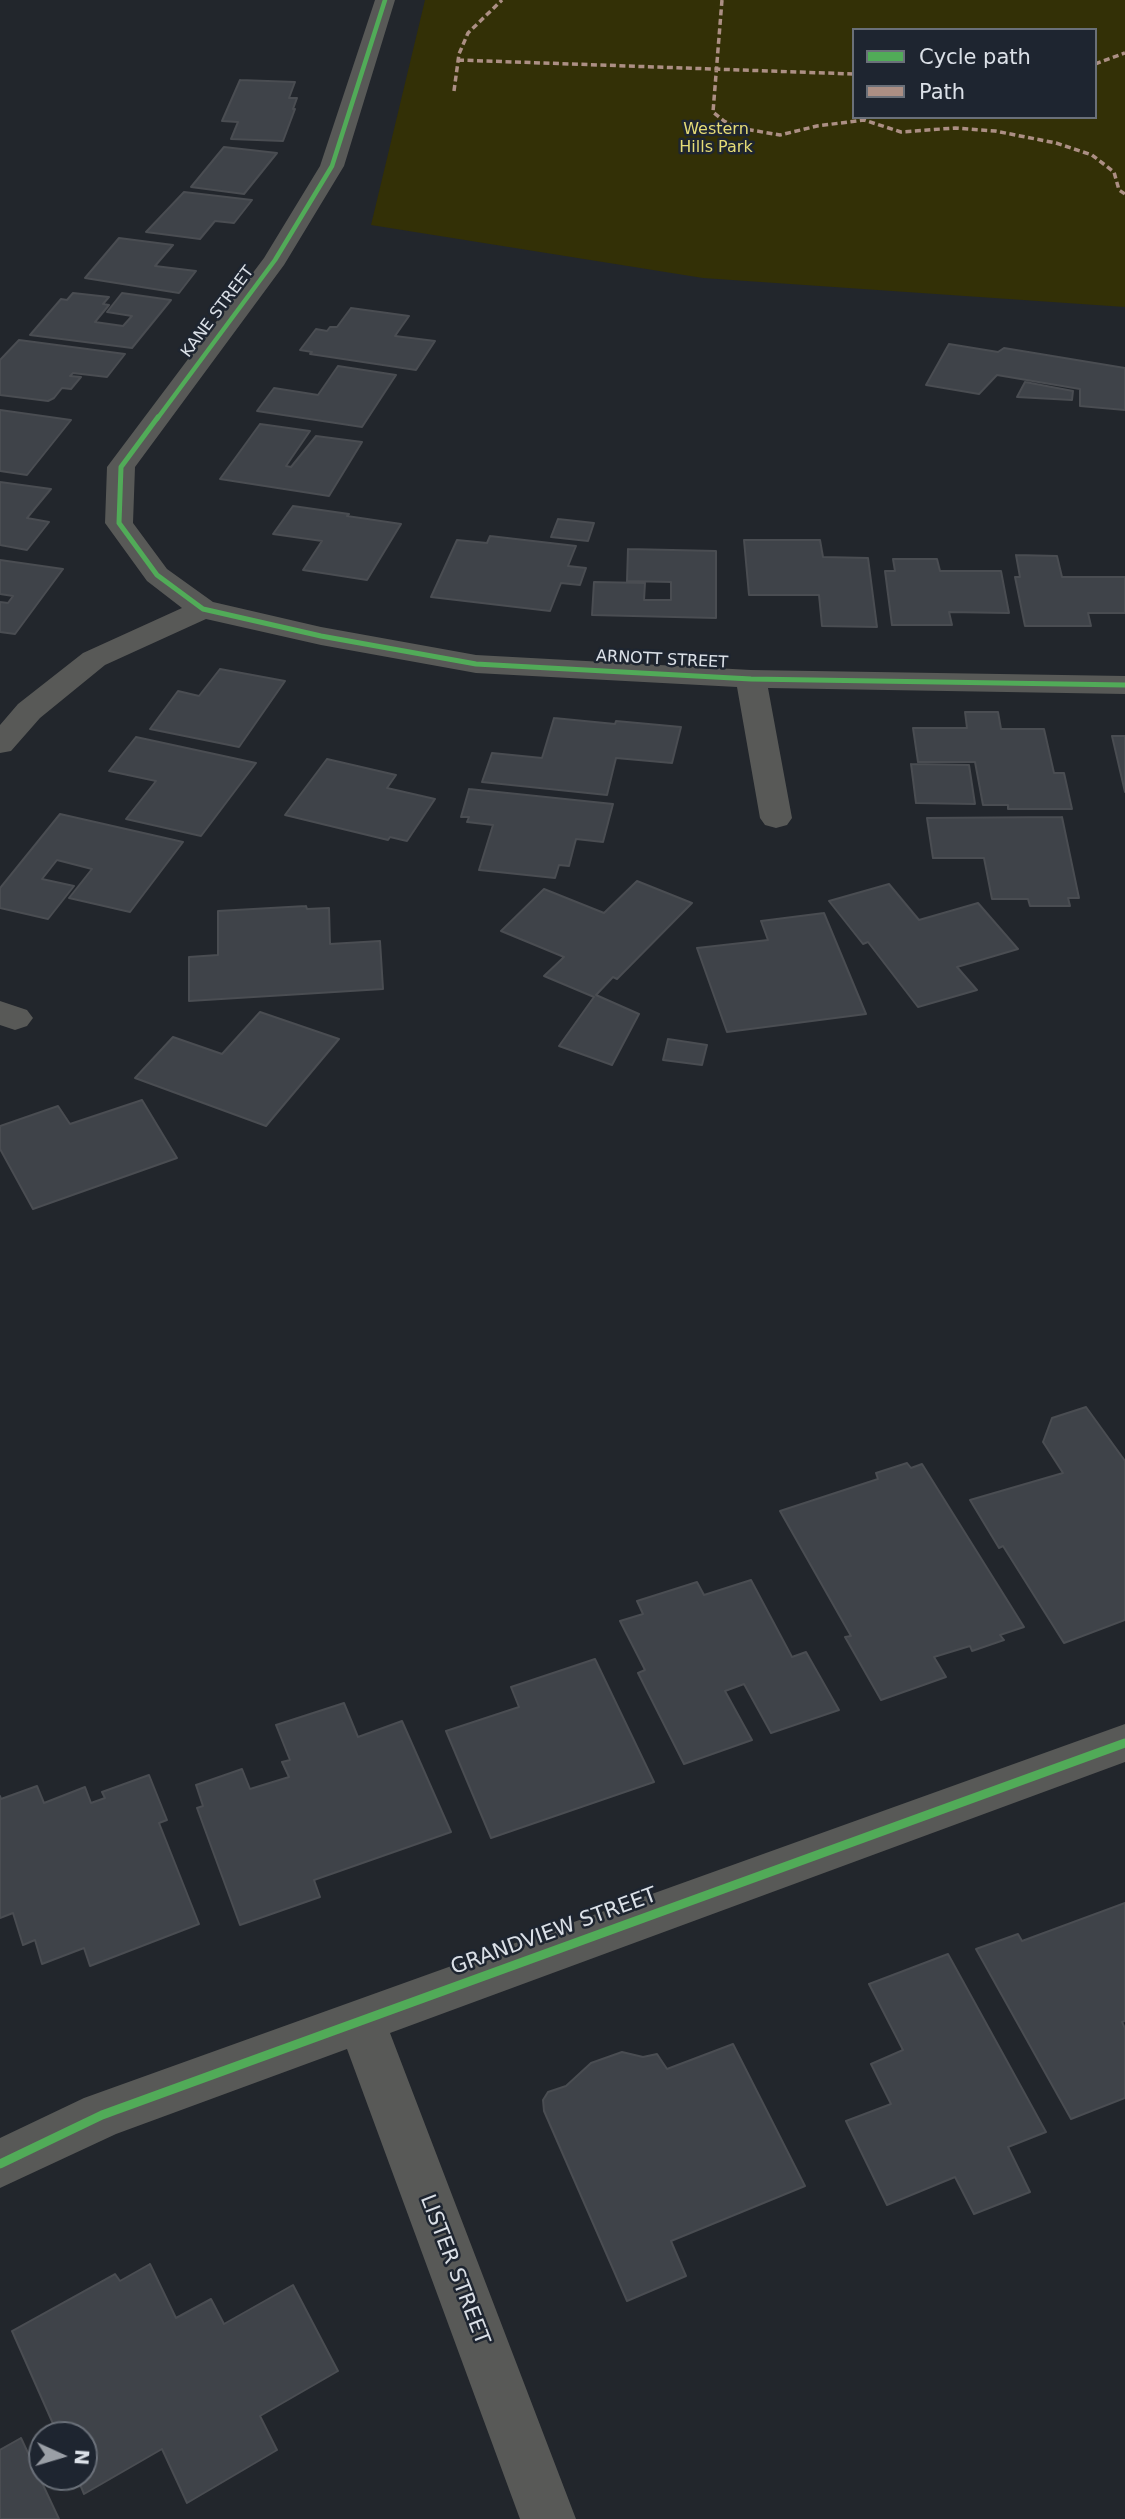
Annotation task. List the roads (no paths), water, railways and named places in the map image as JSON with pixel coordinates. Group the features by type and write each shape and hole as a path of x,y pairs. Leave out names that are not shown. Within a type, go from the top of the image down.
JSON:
{"street":[{"name":"KANE STREET","path":"203,609 157,575 119,523 121,467 275,260 332,166 385,0"},
{"name":"ARNOTT STREET","path":"203,609 321,636 476,663 751,679 1125,685"},
{"path":"0,744 29,711 94,659 203,609"},
{"path":"751,679 776,818"},
{"name":"GRANDVIEW STREET","path":"0,2164 102,2115 1125,1743"},
{"name":"LISTER STREET","path":"361,2021 548,2519"}],"park label":[{"name":"Western Hills Park","path":"716,139"}]}
